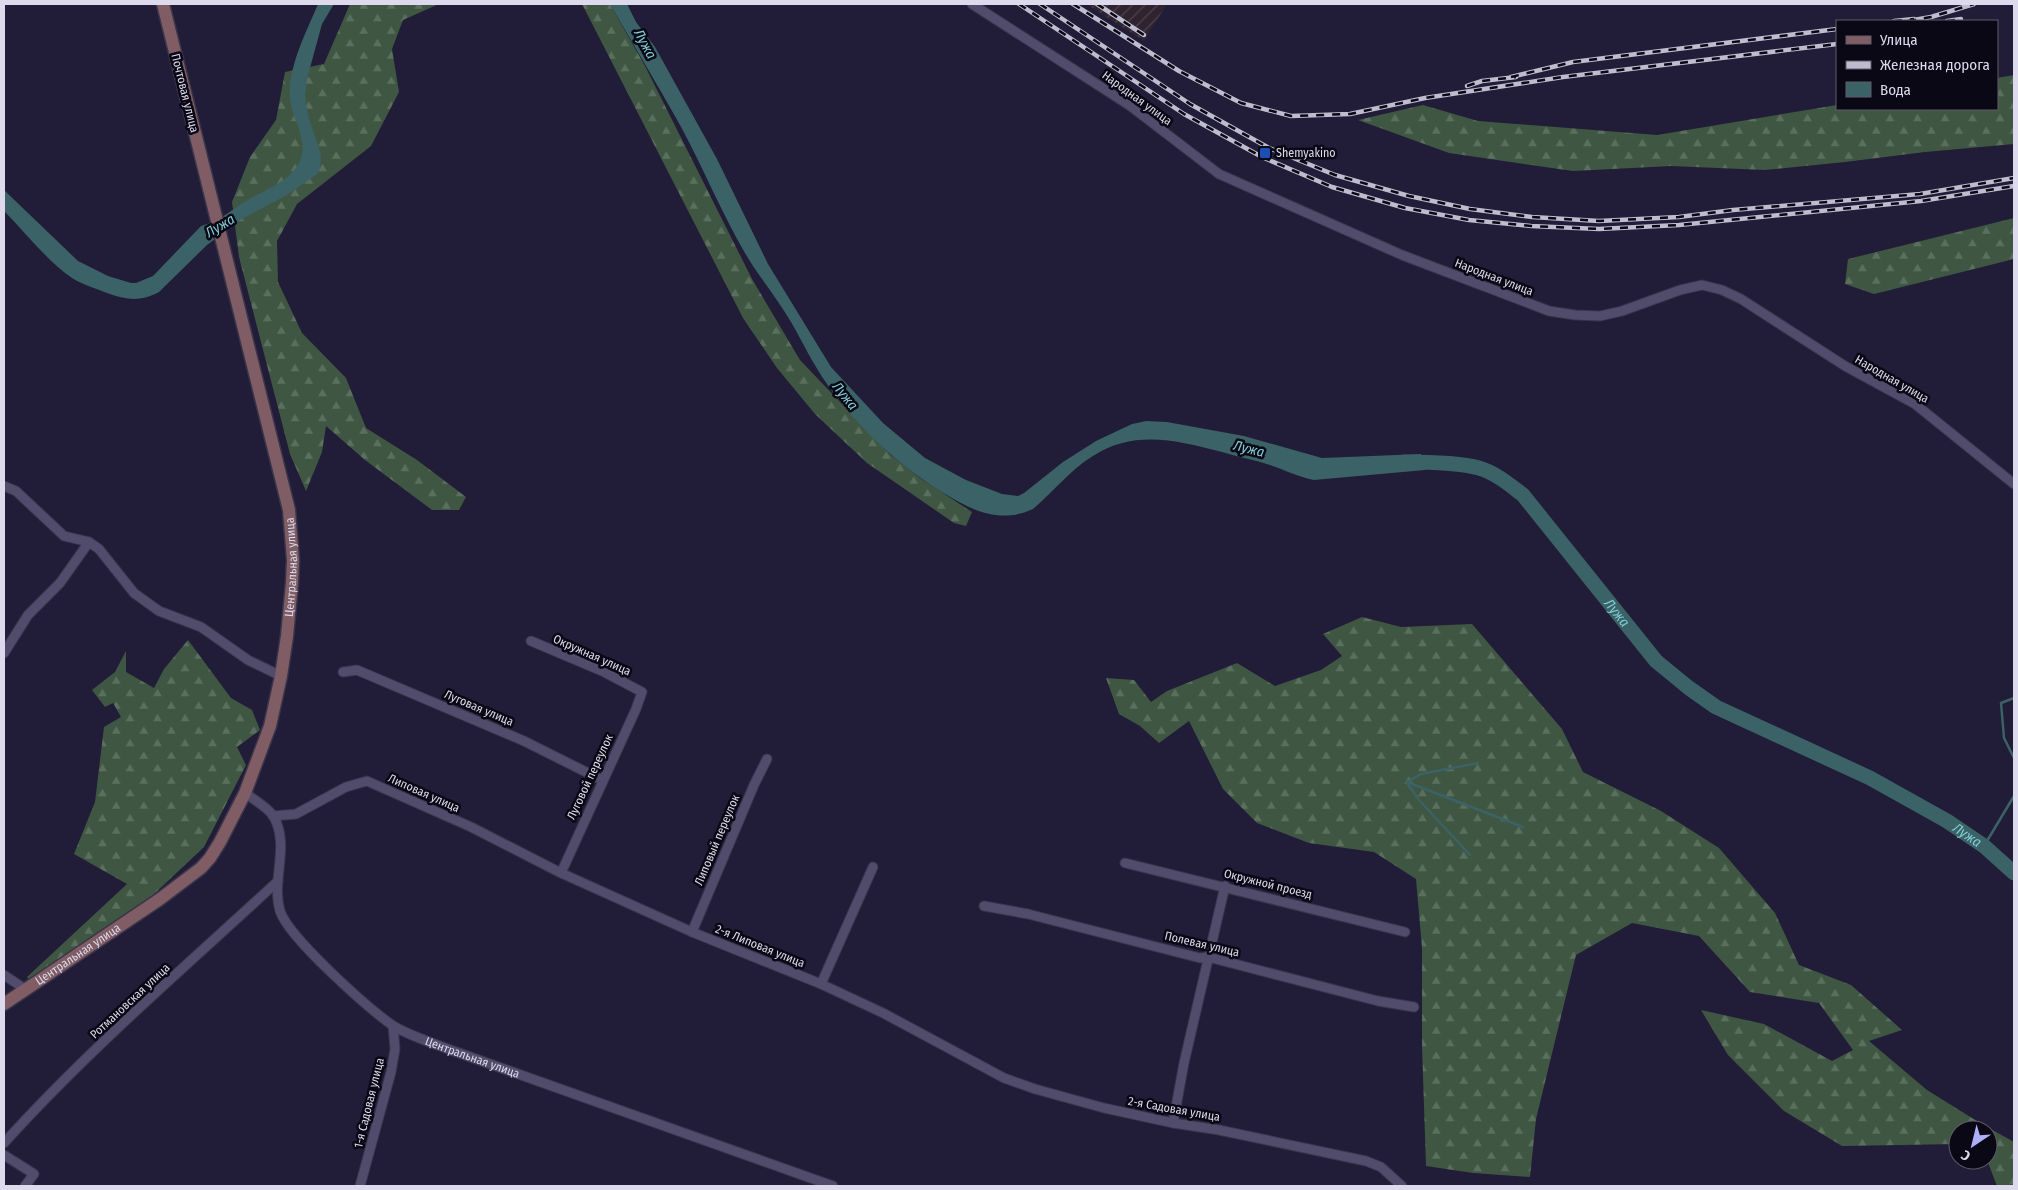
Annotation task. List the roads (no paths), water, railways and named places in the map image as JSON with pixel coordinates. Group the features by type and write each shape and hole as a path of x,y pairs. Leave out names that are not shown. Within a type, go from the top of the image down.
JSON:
{"street":[{"name":"Почтовая улица","path":"163,4 232,282"},
{"name":"Народная улица","path":"972,4 1129,105 1219,174 1402,255 1549,311 1575,315 1600,316 1622,311 1680,290 1702,285 1722,290 1741,298 1845,366 1915,404 2014,484"},
{"name":"Центральная улица","path":"4,1004 160,899 201,868 220,842 244,793 270,726 281,676 292,583 293,560 289,510 232,282"},
{"path":"4,486 16,491 64,536 88,542 113,565 134,593 159,611 201,627 248,660 281,676"},
{"path":"4,653 28,615 60,583 88,542"},
{"name":"Окружная улица","path":"531,641 602,671 642,692"},
{"name":"Луговая улица","path":"343,672 357,670 524,741 602,780"},
{"name":"Луговой переулок","path":"561,873 642,692"},
{"name":"Липовый переулок","path":"692,932 754,785 767,759"},
{"name":"Липовая улица","path":"273,816 296,814 346,787 367,781 471,827 561,873"},
{"path":"244,793 273,816"},
{"name":"Центральная улица","path":"273,816 280,836 281,854 278,881 280,911 293,933 332,973 393,1026 448,1049 833,1186"},
{"name":"Окружной проезд","path":"1125,863 1225,886 1405,932"},
{"path":"821,984 873,867"},
{"name":"2-я Липовая улица","path":"561,873 692,932 821,984 883,1013 947,1048"},
{"name":"Ротмановская улица","path":"4,1143 32,1112 278,881"},
{"path":"1173,1123 1184,1063 1225,886"},
{"name":"Полевая улица","path":"984,906 1028,914 1200,958 1208,957 1378,1001 1414,1007"},
{"path":"4,975 25,989"},
{"name":"1-я Садовая улица","path":"360,1186 391,1072 395,1049 393,1026"},
{"name":"2-я Садовая улица","path":"947,1048 1004,1078 1035,1089 1104,1108 1173,1123 1219,1130 1366,1162 1381,1167 1401,1184"},
{"path":"4,1155 34,1174 25,1186"}],"water":[{"path":"318,4 334,4 322,24 307,79 305,96 308,115 321,155 320,168 317,174 287,195 240,220 207,245 159,292 140,299 133,299 107,293 85,285 63,272 54,264 4,211 4,190 78,261 108,276 131,283 136,283 153,276 201,226 217,220 284,180 297,166 303,151 301,136 291,105 290,86 299,50"},
{"path":"610,4 627,4 636,22 655,47 717,159 768,264 831,367 883,423 925,458 966,480 1002,494 1018,496 1063,462 1096,441 1132,424 1146,421 1167,422 1244,436 1322,458 1421,454 1425,470 1314,480 1264,463 1189,444 1173,441 1141,440 1125,442 1093,456 1069,474 1033,509 1010,515 998,515 988,514 966,506 928,483 880,445 852,416 827,384 786,313 745,253 680,125"}],"waterway":[{"name":"Лужа","path":"1404,462 1471,466 1485,470 1502,480 1523,495 1656,661 1689,688 1716,707 1870,778 1947,821 1984,846 2014,873"},
{"path":"2014,698 2001,703 2004,738 2014,758"},
{"path":"1478,763 1421,774 1407,782 1523,827"},
{"path":"1407,783 1419,800 1470,855"},
{"path":"1984,846 2014,796"}],"railway":[{"path":"1019,4 1184,114 1262,157 1332,187 1405,208 1469,220 1531,226 1599,229 1679,225 1921,201 2014,186"},
{"path":"1040,4 1190,104 1269,148 1335,175 1409,196 1470,209 1532,217 1599,221 1679,217 1733,210 1920,194 2014,178"},
{"path":"1073,4 1179,71 1241,103 1291,116 1350,114 1425,98 1563,77 1836,44"},
{"path":"1097,4 1144,35"},
{"path":"1914,20 1931,17 1974,4"},
{"path":"1904,20 1914,19"},
{"path":"1954,20 1961,19"},
{"path":"1511,77 1573,62 1836,29"},
{"path":"1467,86 1482,81 1516,77"}],"place":[{"name":"Shemyakino","path":"1265,153"}]}
